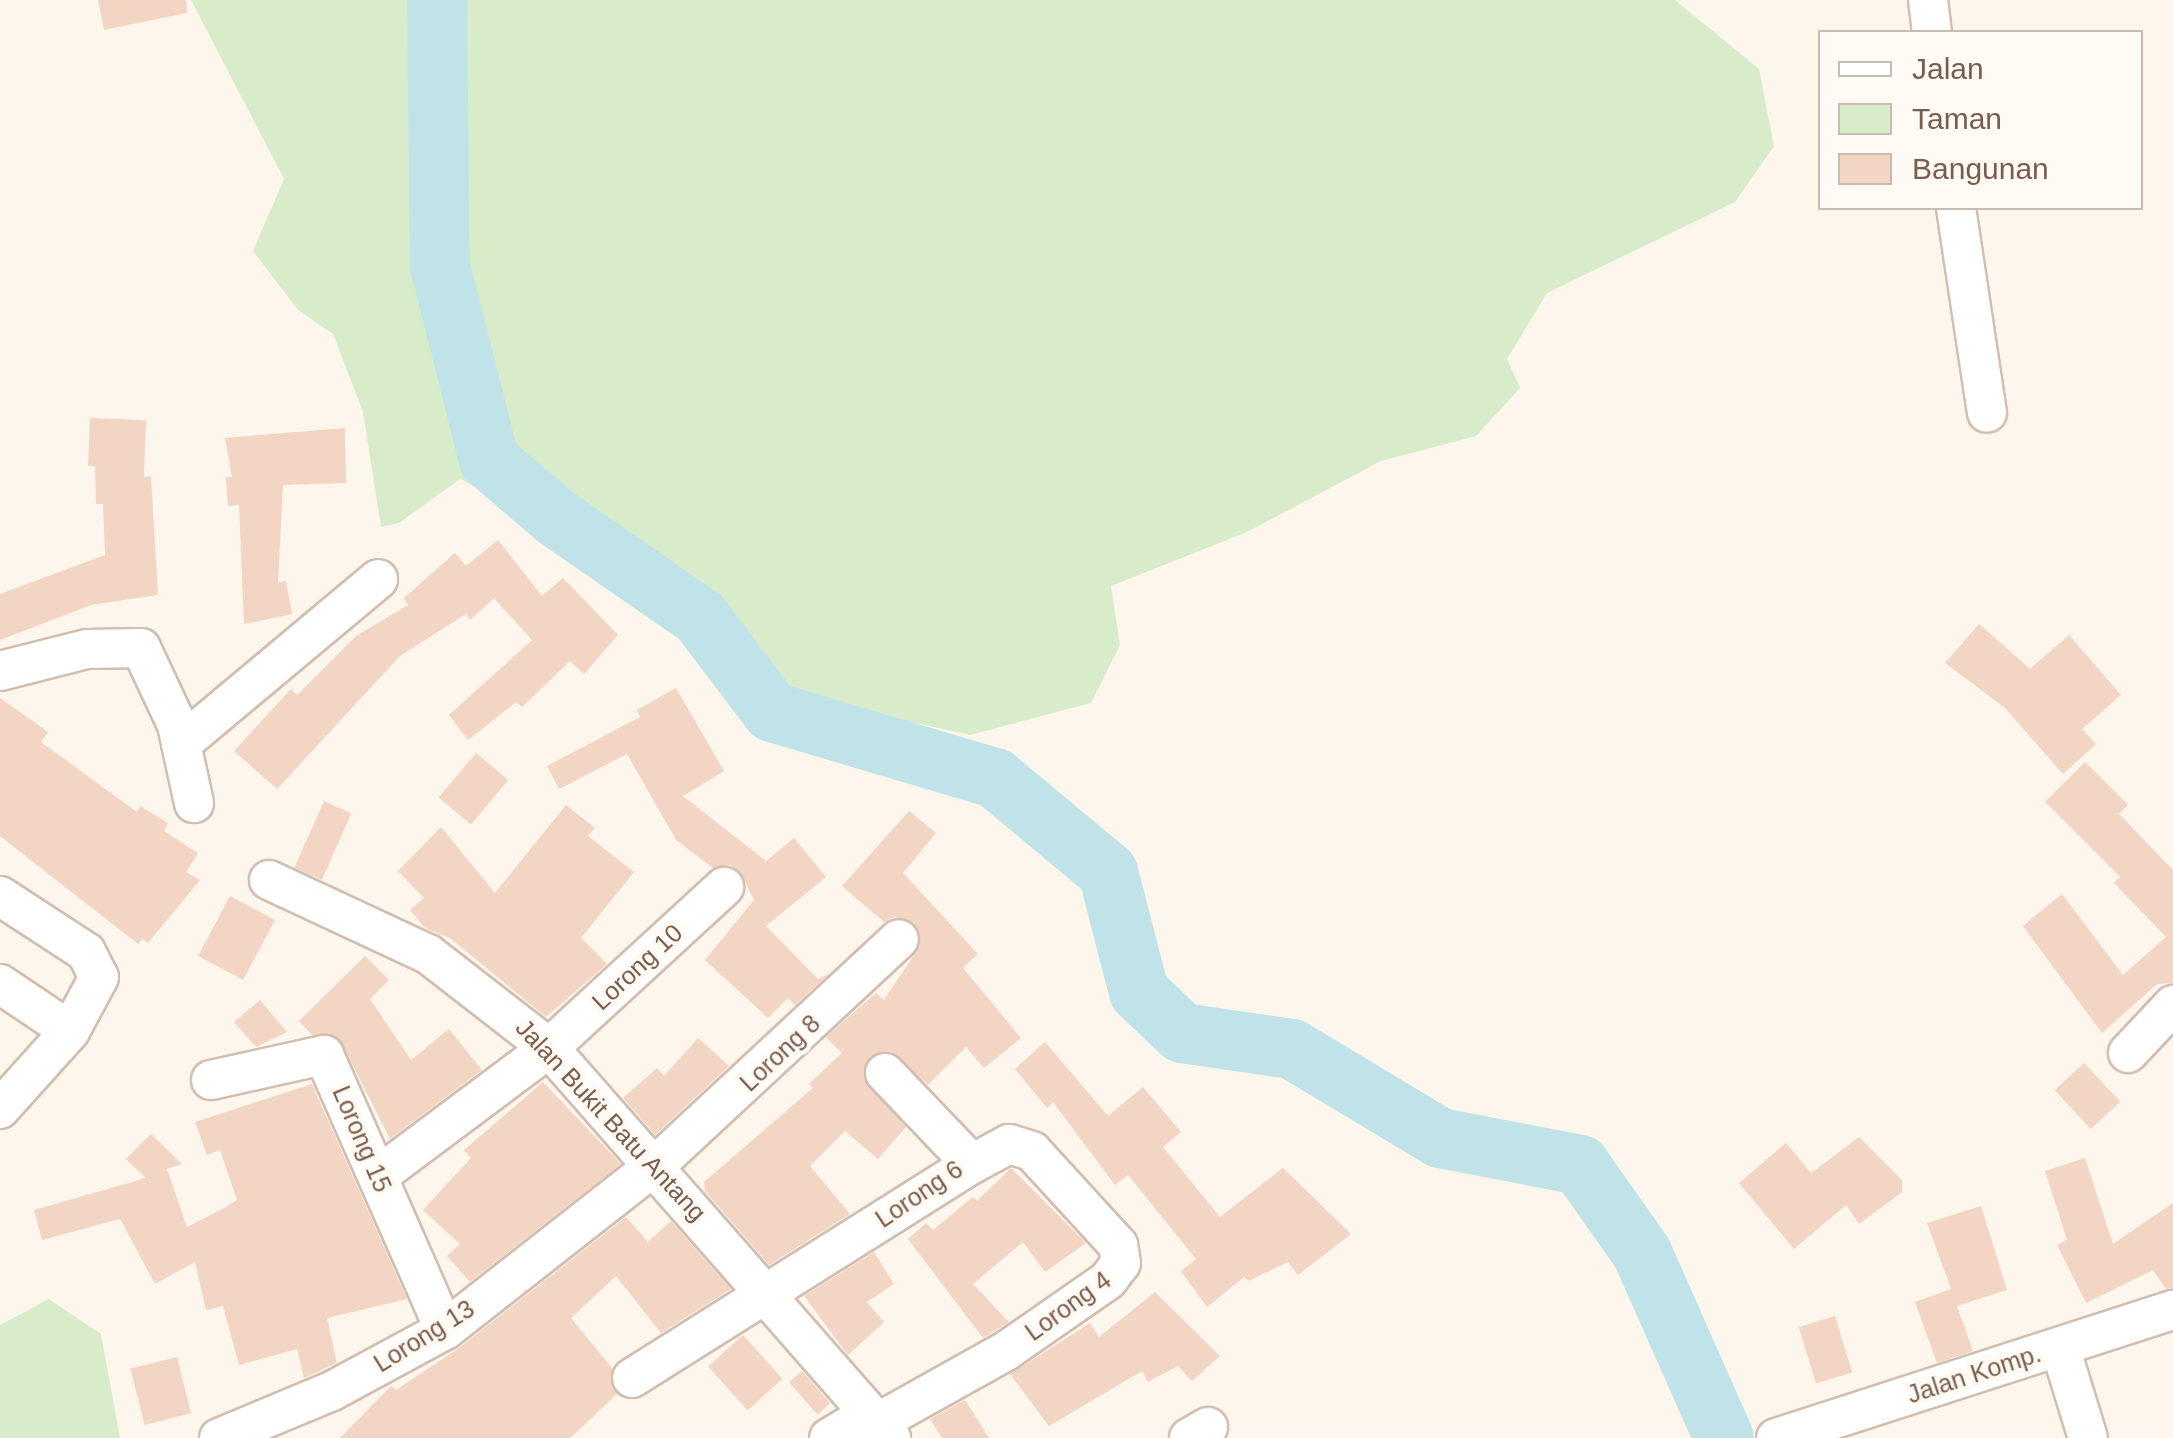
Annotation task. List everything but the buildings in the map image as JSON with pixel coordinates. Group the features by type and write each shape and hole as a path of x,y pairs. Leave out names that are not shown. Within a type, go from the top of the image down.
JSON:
{"street":[{"path":"1928,0 1932,30"},
{"path":"1956,210 1987,413"},
{"path":"181,744 378,579"},
{"path":"0,672 88,649 141,648 181,744 194,803"},
{"name":"Jalan Bukit Batu Antang","path":"269,880 428,954 549,1048 657,1164 879,1425"},
{"name":"Lorong 10","path":"378,1176 549,1048 724,888"},
{"path":"0,896 86,952 99,968 97,984 70,1031 0,1109"},
{"name":"Lorong 8","path":"657,1164 900,939"},
{"path":"0,984 70,1031"},
{"path":"2128,1053 2173,1004"},
{"name":"Lorong 15","path":"211,1080 324,1055 445,1330"},
{"name":"Lorong 6","path":"632,1378 972,1164 884,1072"},
{"name":"Lorong 4","path":"879,1425 1006,1351 1108,1280 1121,1263 1118,1245 1032,1151 1009,1144 972,1164"},
{"name":"Lorong 13","path":"218,1438 332,1392 445,1330 657,1164"},
{"name":"Jalan Komp.","path":"1776,1438 2173,1310"},
{"path":"2060,1346 2088,1438"},
{"path":"828,1438 879,1425"}],"green space":[{"path":"191,0 1675,0 1759,69 1774,146 1735,202 1547,293 1507,359 1520,388 1476,436 1381,461 1247,532 1111,586 1120,645 1091,703 970,735 779,693 702,600 460,479 399,523 381,527 363,412 333,334 298,310 253,251 284,179"},
{"path":"49,1299 101,1334 120,1438 0,1438 0,1325"}],"waterway":[{"path":"437,0 440,266 489,460 557,518 700,617 772,712 995,778 1108,872 1139,992 1182,1033 1292,1049 1440,1138 1580,1165 1642,1253 1724,1438"}]}
